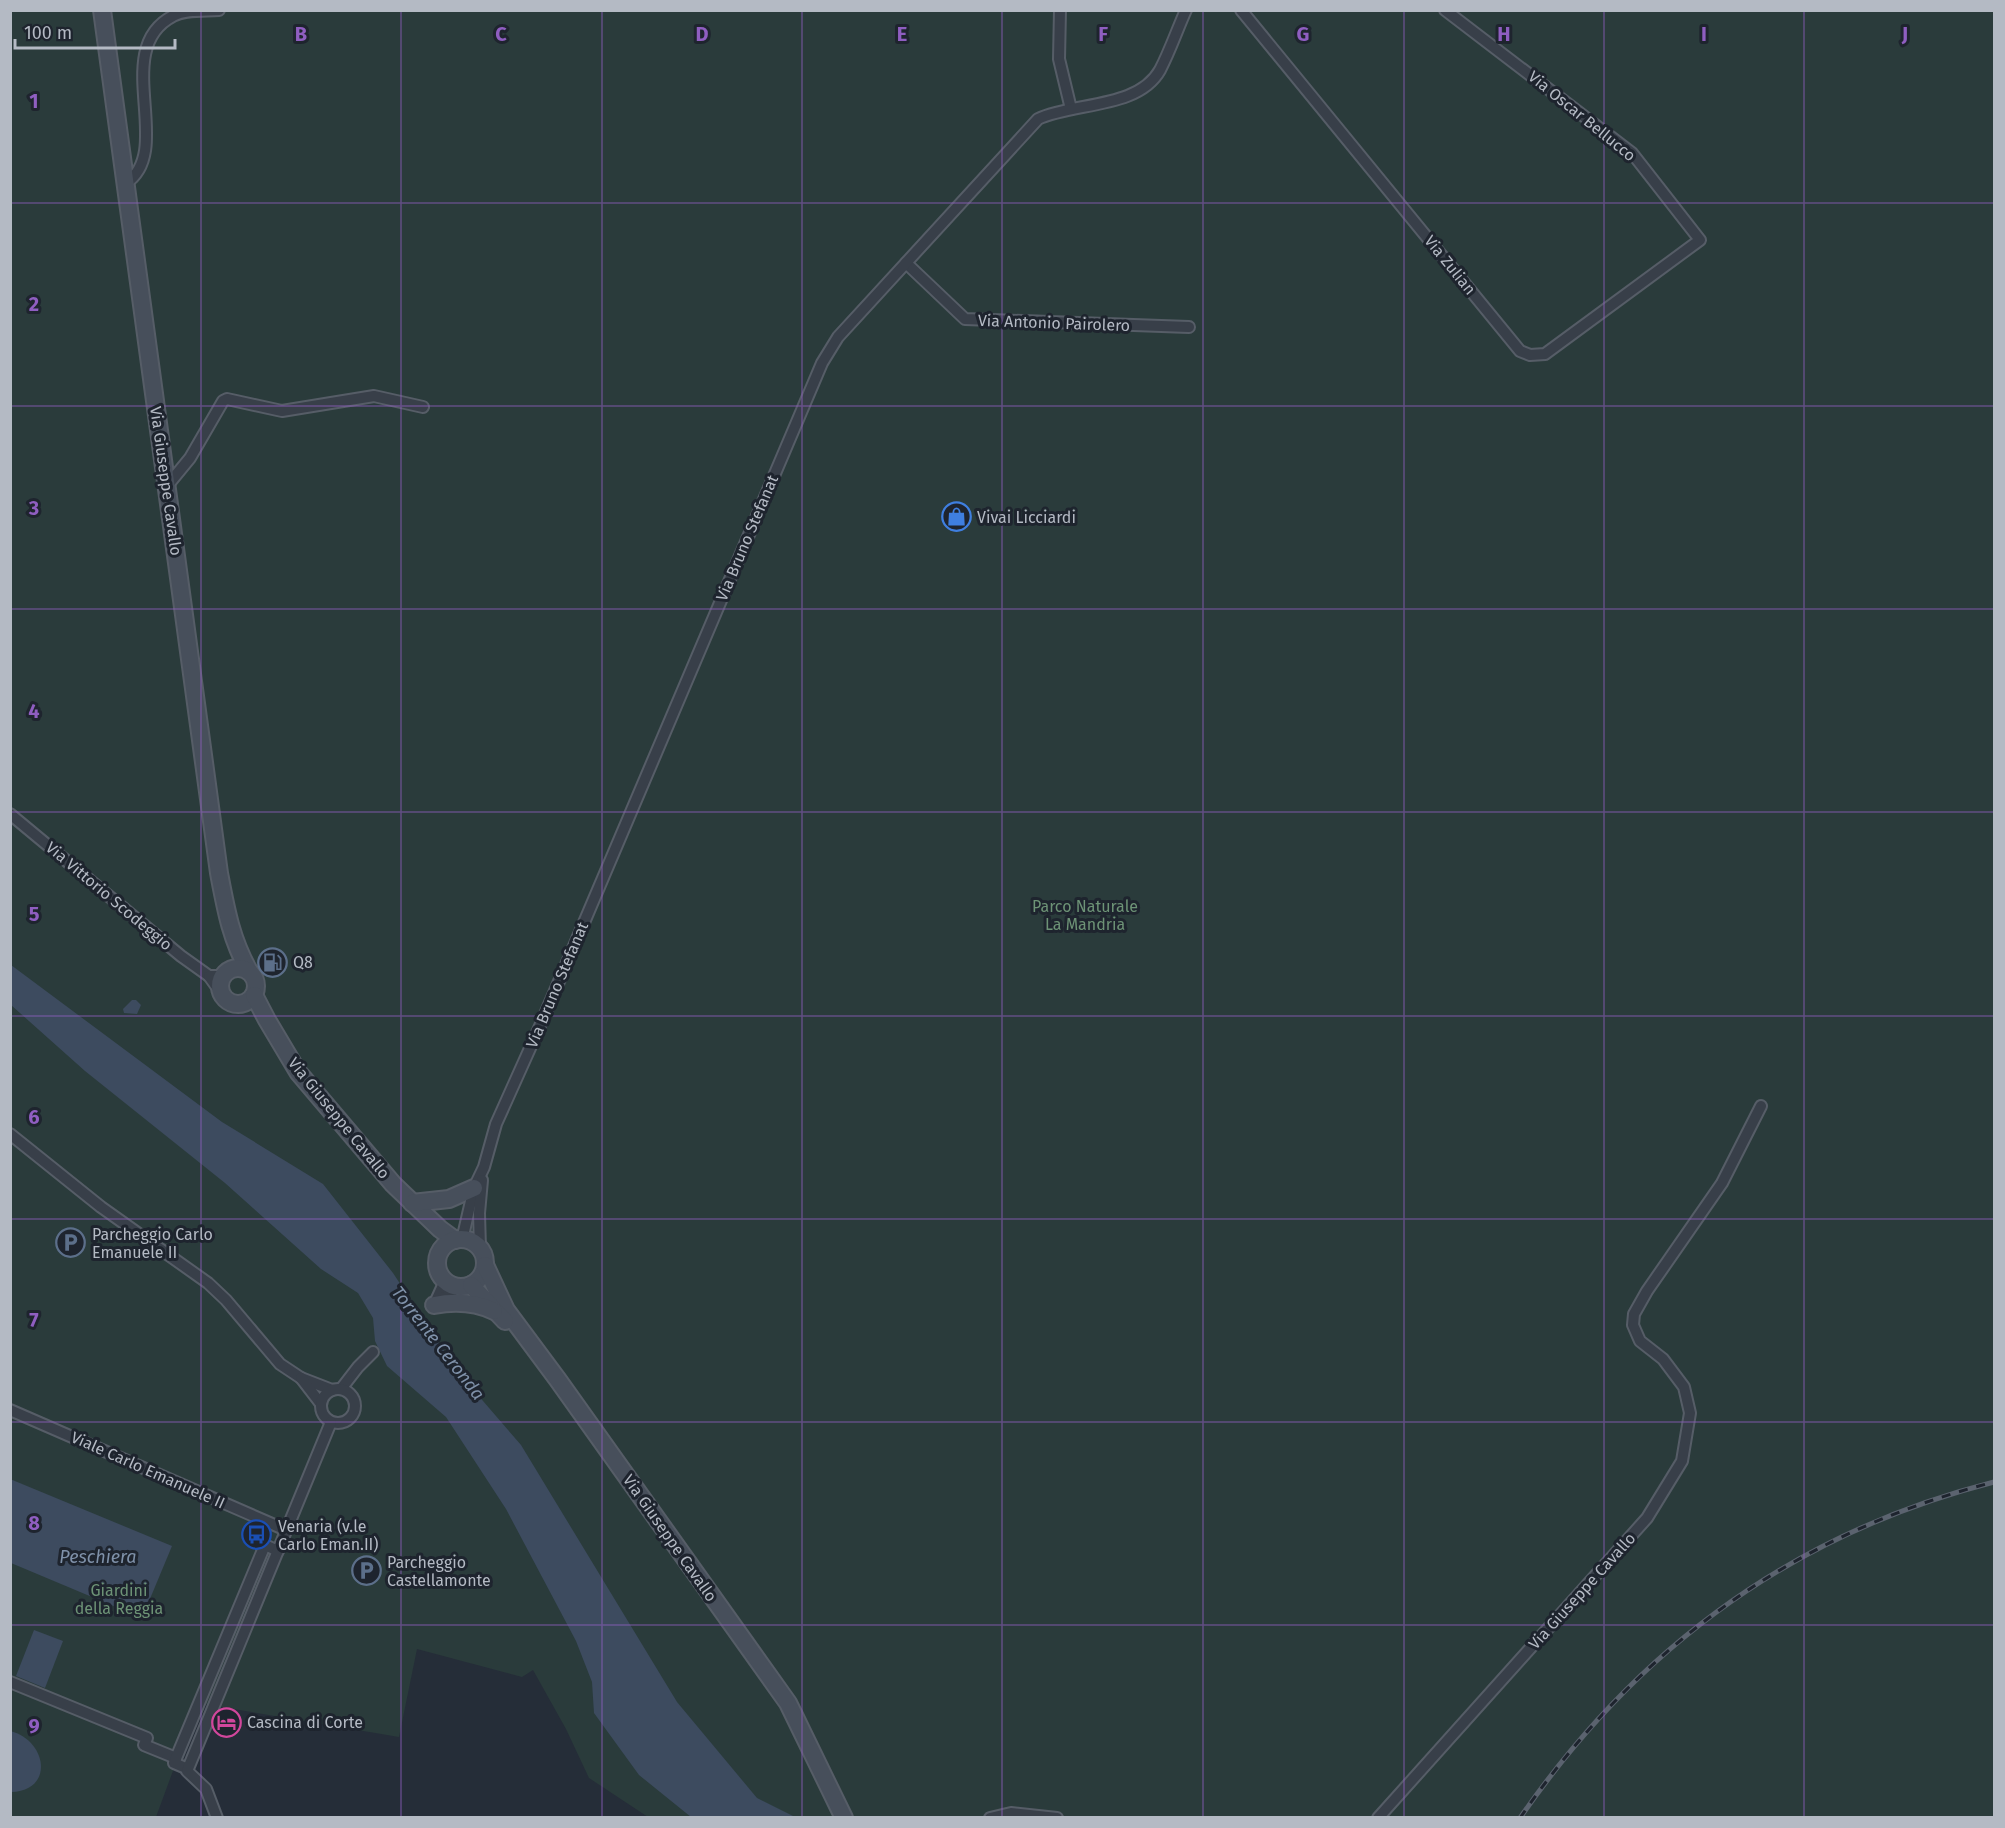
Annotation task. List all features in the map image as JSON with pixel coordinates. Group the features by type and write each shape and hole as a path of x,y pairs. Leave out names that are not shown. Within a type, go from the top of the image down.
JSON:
{"street":[{"name":"Via Giuseppe Cavallo","path":"102,10 219,873 228,921 237,949 229,973"},
{"path":"126,183 135,177 147,151 143,81 149,39 159,25 175,14 219,10"},
{"path":"1060,10 1059,59 1071,109"},
{"name":"Via Bruno Stefanat","path":"1171,42 1178,10"},
{"name":"Via Bruno Stefanat","path":"480,1248 479,1213 484,1167 496,1124 540,1026 822,363 838,337 1038,119 1053,112 1119,99 1142,88 1159,72 1186,10"},
{"name":"Via Zulian","path":"1241,10 1520,351 1530,355 1545,354 1700,240"},
{"name":"Via Oscar Bellucco","path":"1445,10 1632,153 1700,240"},
{"name":"Via Antonio Pairolero","path":"906,263 965,319 1189,327"},
{"path":"167,486 190,458 223,401 227,399 282,411 374,396 423,407"},
{"name":"Via Vittorio Scodeggio","path":"10,814 181,956 229,973"},
{"path":"229,973 255,980 256,985 249,999 232,1003 224,997 220,991 229,973"},
{"name":"Via Giuseppe Cavallo","path":"249,999 267,1020 298,1072 393,1184 440,1252"},
{"name":"Via Giuseppe Cavallo","path":"1378,1818 1647,1518 1682,1461 1689,1430 1690,1413 1684,1387 1663,1359 1640,1341 1633,1325 1634,1314 1647,1291 1722,1183 1761,1106"},
{"path":"10,1134 101,1207 208,1283 226,1300 280,1364 301,1378 341,1391 355,1406 351,1416 339,1423 331,1422 323,1414 321,1404 301,1378"},
{"name":"Via Bruno Stefanat","path":"459,1240 474,1188 484,1167"},
{"name":"Via Giuseppe Cavallo","path":"393,1184 440,1228 459,1240"},
{"path":"412,1203 449,1199 474,1188"},
{"path":"431,1308 458,1285 480,1277 485,1265 480,1248 475,1244 459,1240 449,1243 440,1252 438,1268 458,1285"},
{"name":"Via Giuseppe Cavallo","path":"485,1265 506,1310 788,1704 844,1818"},
{"name":"Via Giuseppe Cavallo","path":"458,1285 500,1314 778,1709 832,1818"},
{"path":"431,1308 451,1302 479,1304 500,1314"},
{"path":"321,1404 324,1395 341,1391 358,1367 373,1352"},
{"name":"Viale Carlo Emanuele II","path":"10,1410 286,1530"},
{"path":"188,1770 331,1422"},
{"path":"217,1818 206,1790 188,1770 174,1763 265,1545 278,1551"},
{"path":"10,1682 147,1738 144,1745 176,1758"},
{"path":"990,1818 1011,1813 1057,1818"}],"green space":[{"name":"Parco Naturale La Mandria","path":"11,11 1994,11 1994,1817 648,1817 589,1778 566,1729 533,1670 522,1677 417,1649 399,1737 198,1703 156,1817 11,1818"}],"water":[{"name":"Torrente Ceronda","path":"11,965 222,1122 323,1184 393,1273 458,1372 521,1445 677,1702 757,1798 795,1817 691,1817 639,1775 594,1713 592,1682 576,1641 506,1509 446,1417 387,1366 375,1341 373,1318 358,1293 321,1269 225,1183 85,1071 11,1005"},
{"path":"132,1000 136,1000 141,1005 137,1014 124,1013 123,1009"},
{"name":"Peschiera","path":"10,1479 172,1546 142,1618 11,1563"},
{"path":"34,1630 63,1641 45,1688 16,1676"},
{"path":"10,1731 22,1736 32,1744 41,1764 40,1775 35,1783 25,1789 11,1792"}],"railway":[{"path":"1520,1818 1566,1757 1615,1701 1669,1650 1726,1605 1787,1566 1852,1532 1921,1504 1994,1482"}],"place":[{"name":"Vivai Licciardi","path":"956,517"},
{"name":"Q8","path":"272,962"},
{"name":"Parcheggio Carlo Emanuele II","path":"71,1243"},
{"name":"Venaria (v.le Carlo Eman.II)","path":"257,1535"},
{"name":"Parcheggio Castellamonte","path":"366,1571"},
{"name":"Cascina di Corte","path":"226,1722"}],"park label":[{"name":"Giardini della Reggia","path":"119,1599"}]}
